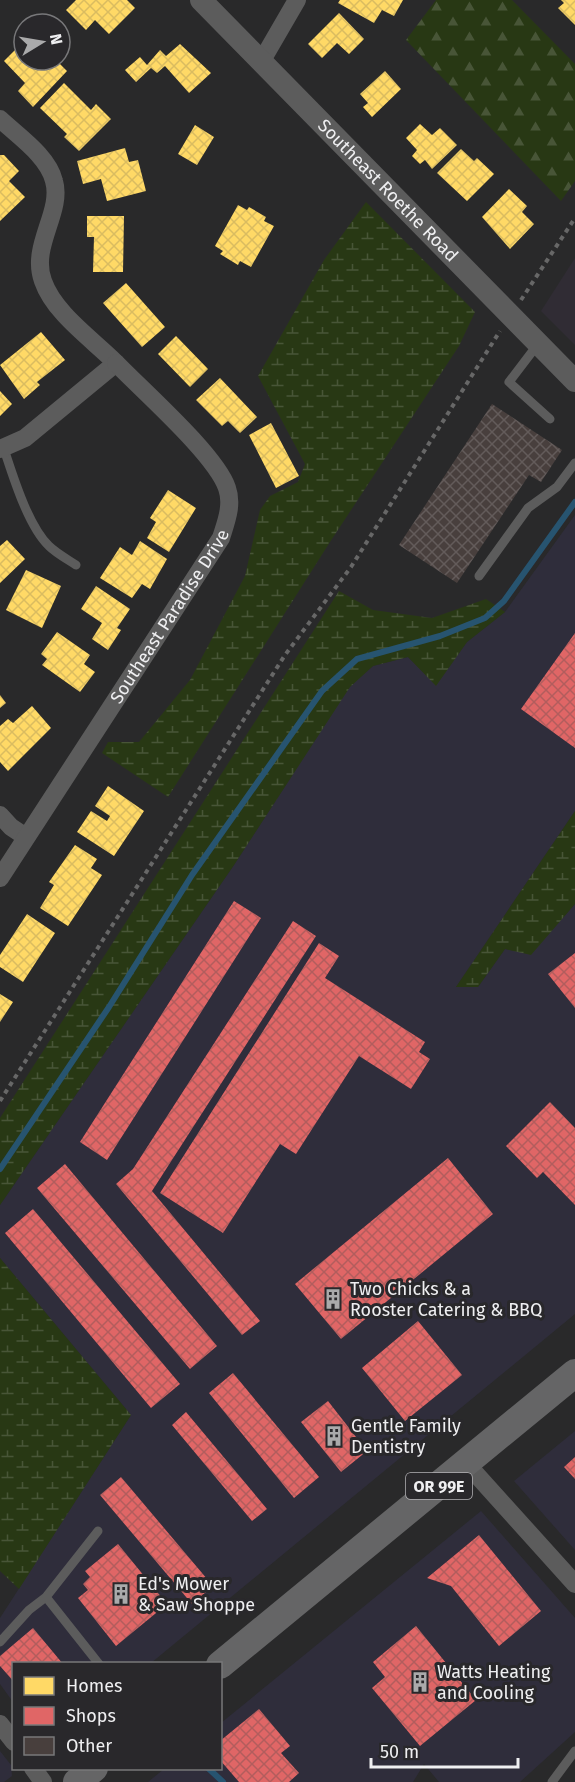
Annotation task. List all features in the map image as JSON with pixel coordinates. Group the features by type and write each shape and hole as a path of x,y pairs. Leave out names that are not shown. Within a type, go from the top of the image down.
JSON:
{"main road":[{"name":"OR 99E","path":"222,1663 575,1373"},
{"path":"77,1782 92,1770"}],"street":[{"name":"Southeast Roethe Road","path":"201,0 575,381"},
{"path":"261,62 297,0"},
{"name":"Southeast Paradise Drive","path":"0,119 40,157 54,181 55,201 43,236 39,266 43,281 56,304 217,466 228,490 229,515 220,538 0,878"},
{"path":"2,449 25,438 116,363"},
{"path":"0,815 11,827 27,837"},
{"path":"466,1463 575,1584"},
{"path":"0,1724 12,1739"}],"lane":[{"path":"538,344 508,382 550,419"},
{"path":"2,449 41,537 49,546 76,565"},
{"path":"479,576 528,508 557,487 575,463"},
{"path":"0,1642 30,1610 46,1597 98,1531"},
{"path":"46,1597 97,1662"},
{"path":"552,1782 551,1780 575,1751"}],"path":[{"path":"521,300 575,218"},
{"path":"0,1101 285,655 351,567 501,330"}],"shaded area":[{"path":"575,258 575,345 541,311"},
{"path":"575,515 575,811 456,987 478,987 505,949 531,954 575,904 575,1314 152,1662 12,1662 12,1701 0,1684 0,1618 131,1415 0,1258 0,1205 234,865 350,686 373,666 408,657 436,685 467,642 505,612"},
{"path":"575,1431 575,1550 514,1481"},
{"path":"481,1511 575,1618 575,1732 520,1782 439,1782 424,1764 413,1782 148,1782 163,1770 222,1770 222,1722"},
{"path":"0,1751 11,1765 12,1776 4,1782 0,1782"}],"green space":[{"path":"436,0 512,0 575,64 575,181 561,201 406,40"},
{"path":"366,202 475,312 459,346 330,542 168,797 102,753 108,742 139,742 190,680 245,576 260,510 270,496 298,482 305,464 258,376 324,260"},
{"path":"339,591 373,610 432,618 486,599 505,612 467,642 436,686 408,657 373,666 350,687 234,865 0,1205 0,1118"},
{"path":"575,811 575,904 531,955 505,949 478,987 456,987"},
{"path":"0,1258 131,1415 19,1589 0,1571"}],"building: Homes":[{"path":"76,0 127,0 135,8 109,34 95,20 86,30 72,16 72,12 66,10"},
{"path":"340,0 403,0 394,16 382,10 374,23 338,3"},
{"path":"561,0 575,0 575,25 558,8 564,3"},
{"path":"339,13 364,39 349,54 337,43 322,58 308,44"},
{"path":"180,44 211,73 189,93 165,66 157,73 151,68 136,82 125,70 140,57 147,65 160,50 166,56"},
{"path":"12,53 12,69 4,61"},
{"path":"385,71 401,89 372,117 363,107 368,103 360,94"},
{"path":"14,72 66,72 33,107 18,91 25,83"},
{"path":"64,83 91,110 96,104 111,119 79,151 64,137 67,134 40,108"},
{"path":"420,124 432,135 440,128 457,145 432,169 425,160 420,164 412,156 417,150 406,138"},
{"path":"195,125 214,137 197,165 178,154"},
{"path":"125,148 129,162 138,160 146,191 107,201 101,179 83,184 77,161"},
{"path":"461,149 474,161 477,158 494,174 467,201 437,173"},
{"path":"0,155 4,155 19,171 9,181 25,197 0,221"},
{"path":"509,189 527,206 522,212 534,224 510,249 482,217"},
{"path":"238,205 247,210 249,207 266,217 264,221 274,226 251,267 240,261 238,265 220,254 223,251 215,246"},
{"path":"87,216 124,216 123,272 93,272 94,237 87,237"},
{"path":"126,283 165,327 142,347 103,303"},
{"path":"41,332 65,360 37,382 40,385 24,399 0,365"},
{"path":"176,336 208,369 190,387 158,354"},
{"path":"220,378 257,417 240,433 228,421 222,426 196,400"},
{"path":"0,391 12,404 0,416"},
{"path":"271,423 299,476 276,488 249,435"},
{"path":"168,490 196,508 169,552 147,538 156,522 150,518"},
{"path":"7,540 25,559 0,583 0,546"},
{"path":"140,541 167,559 150,589 142,584 132,598 100,578 120,547 132,555"},
{"path":"26,570 61,586 42,628 6,610"},
{"path":"96,586 130,609 117,628 121,630 108,650 92,639 102,623 81,609"},
{"path":"57,632 90,655 84,664 95,672 80,692 42,665 47,659 41,654"},
{"path":"0,695 6,703 0,708"},
{"path":"32,706 51,728 8,771 0,762 0,726 8,719 13,723"},
{"path":"108,786 144,811 114,856 77,832 91,811 107,821 110,816 95,806"},
{"path":"75,845 97,859 91,868 102,875 68,926 40,908 54,885 49,882"},
{"path":"27,914 55,933 23,982 0,967 0,955"},
{"path":"0,994 13,1002 0,1022"}],"building: Shops":[{"path":"575,633 575,748 521,709"},
{"path":"234,901 261,918 107,1160 80,1142"},
{"path":"293,921 316,936 152,1191 260,1321 242,1335 116,1184 133,1169"},
{"path":"319,943 339,956 325,978 425,1042 419,1052 430,1059 411,1089 359,1056 296,1154 280,1144 223,1233 160,1193"},
{"path":"575,953 575,1008 548,974"},
{"path":"550,1102 575,1128 575,1205 543,1172 537,1178 506,1146"},
{"path":"448,1158 493,1214 341,1339 295,1284"},
{"path":"65,1164 217,1346 190,1369 37,1188"},
{"path":"33,1209 180,1384 151,1408 5,1233"},
{"path":"418,1321 462,1375 405,1421 362,1368"},
{"path":"233,1373 319,1477 294,1498 209,1393"},
{"name":"Gentle Family Dentistry","path":"328,1401 367,1451 341,1472 301,1422"},
{"path":"186,1412 267,1509 252,1521 172,1425"},
{"path":"575,1457 575,1479 564,1467"},
{"path":"121,1477 213,1586 192,1604 100,1495"},
{"path":"479,1535 541,1611 499,1646 451,1586 427,1578"},
{"name":"Ed's Mower & Saw Shoppe","path":"118,1544 167,1604 116,1646 78,1598 88,1590 83,1584 90,1577 85,1571"},
{"name":"Watts Heating and Cooling","path":"416,1626 476,1700 420,1746 372,1688 385,1677 373,1662"},
{"path":"33,1628 61,1662 12,1662 12,1680 0,1666 0,1656"},
{"path":"259,1709 290,1746 281,1753 299,1773 289,1782 239,1782 222,1762 222,1739"}],"building: Other":[{"path":"492,404 562,450 541,482 529,475 457,583 399,545"}],"waterway":[{"path":"0,1169 109,1007 192,875 322,691 357,659 440,636 485,618 504,601 575,502"},
{"path":"210,1770 223,1782"}],"place":[{"name":"Two Chicks & a Rooster Catering & BBQ","path":"333,1299"},
{"name":"Gentle Family Dentistry","path":"334,1436"},
{"name":"Ed's Mower & Saw Shoppe","path":"121,1594"},
{"name":"Watts Heating and Cooling","path":"420,1682"}]}
